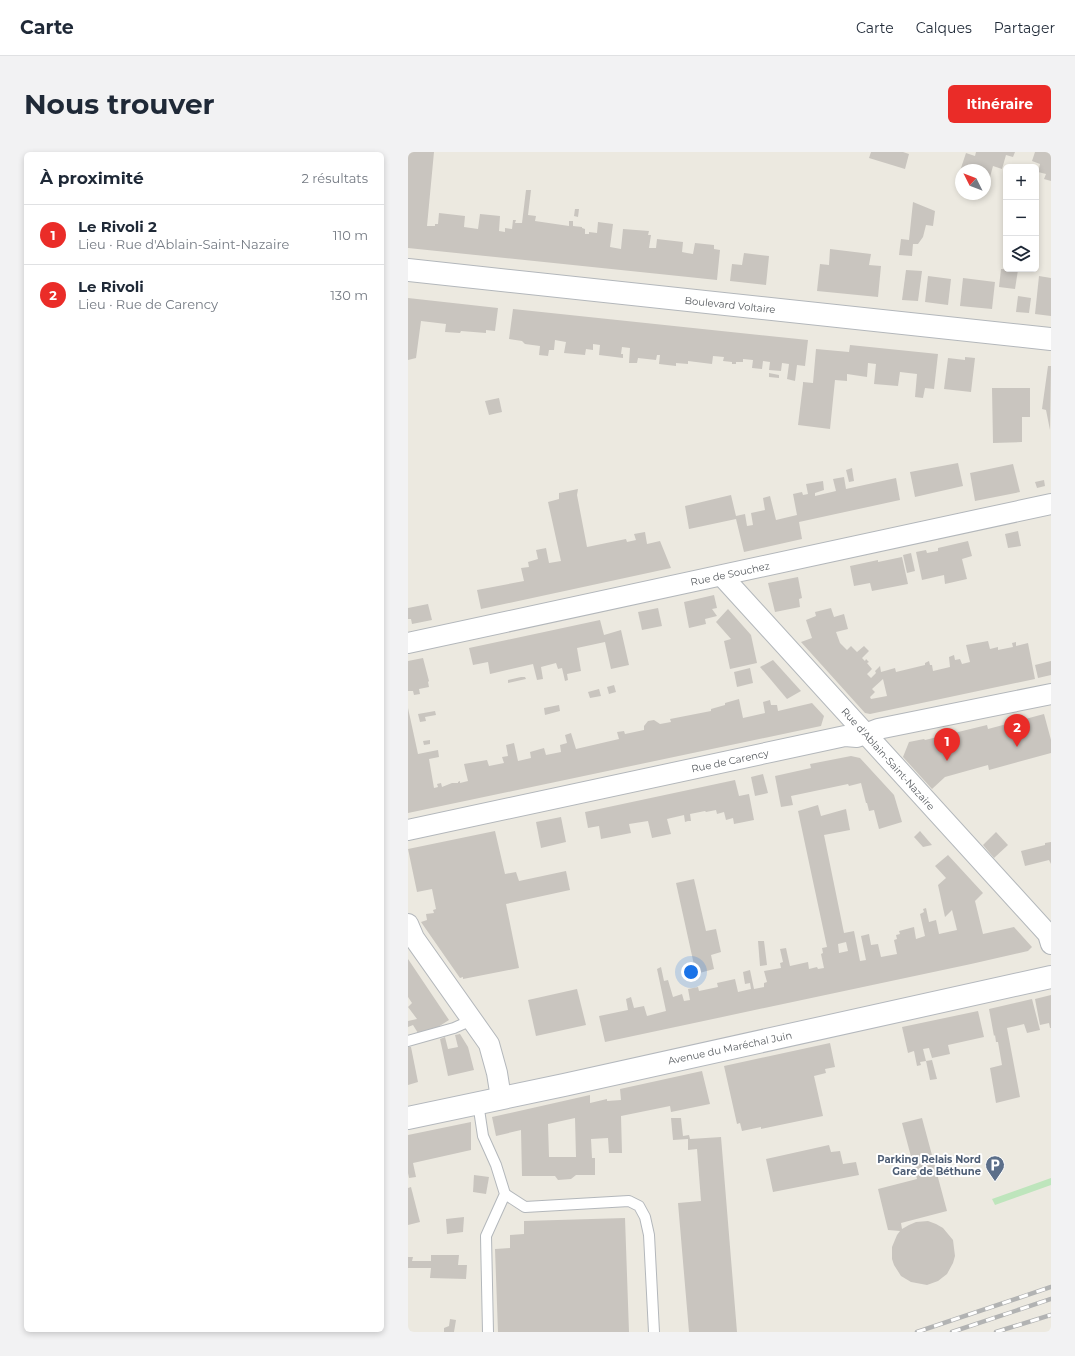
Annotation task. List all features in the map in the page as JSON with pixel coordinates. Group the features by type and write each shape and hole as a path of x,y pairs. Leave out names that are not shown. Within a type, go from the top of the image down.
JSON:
{"main road":[{"name":"Boulevard Voltaire","path":"408,270 1051,339"},
{"name":"Avenue du Maréchal Juin","path":"408,1118 478,1103 500,1091 1051,963"},
{"name":"Avenue du Maréchal Juin","path":"408,1103 500,1091 1051,977"}],"street":[{"name":"Rue de Souchez","path":"408,643 1051,504"},
{"name":"Rue d'Ablain-Saint-Nazaire","path":"722,576 1048,934 1051,944"},
{"name":"Rue de Carency","path":"408,830 846,736 857,737 878,729 1051,694"},
{"path":"408,924 414,938 489,1044 500,1091"}],"lane":[{"path":"408,1041 454,1028 472,1020"},
{"path":"478,1103 482,1136 496,1164 505,1194 525,1207 629,1201 639,1206 645,1217 649,1235 654,1332"},
{"path":"488,1332 486,1236 505,1194"}],"green space":[{"path":"1051,1178 1051,1185 995,1205 992,1199"}],"building":[{"path":"408,152 434,152 427,226 435,226 435,224 438,224 439,213 465,216 464,227 478,229 480,214 500,216 499,231 505,232 505,228 512,229 513,220 516,220 515,223 522,223 526,190 531,190 528,215 536,216 535,221 569,226 569,221 573,221 573,226 582,227 585,229 585,234 589,234 589,232 597,233 598,222 613,224 610,247 621,249 623,229 649,231 648,235 651,235 649,248 656,248 657,239 683,242 682,252 693,254 695,243 714,245 714,249 720,250 717,280 408,248"},
{"path":"871,152 903,152 909,154 905,169 869,158"},
{"path":"976,152 1015,152 1013,157 1006,155 1002,169 993,166 991,173 991,164 962,164 966,153 975,156"},
{"path":"1035,152 1051,152 1051,181 1044,179 1046,174 1039,172 1040,164 1032,161"},
{"path":"913,202 935,211 933,226 926,225 923,237 918,244 913,244 912,256 899,255 901,239 909,240"},
{"path":"575,209 579,209 578,217 574,216"},
{"path":"830,249 871,254 869,265 881,266 878,297 817,291 820,264 829,265"},
{"path":"744,253 769,256 766,285 730,281 732,264 742,265"},
{"path":"1001,269 1003,269 1003,272 1018,272 1015,289 999,287"},
{"path":"906,270 922,271 918,301 902,300"},
{"path":"928,276 951,279 948,305 925,302"},
{"path":"1039,276 1051,278 1051,316 1035,314"},
{"path":"963,278 995,282 992,309 960,306"},
{"path":"1018,296 1031,298 1029,313 1016,312"},
{"path":"408,298 498,308 495,331 486,330 486,333 461,331 460,333 445,332 446,324 421,321 416,358 408,360"},
{"path":"513,309 808,340 805,366 797,365 795,381 787,379 789,364 782,363 781,371 769,370 770,362 763,361 762,369 752,368 753,360 743,359 743,362 736,362 736,364 732,364 732,362 723,361 724,357 713,356 712,364 688,361 688,364 676,363 676,366 659,364 660,355 657,355 656,360 638,358 637,363 629,363 630,348 622,347 621,354 623,354 623,358 599,355 600,345 593,344 593,350 586,349 585,355 564,353 566,342 555,340 554,350 549,350 548,356 539,355 540,346 525,344 522,341 509,339"},
{"path":"850,345 938,354 934,389 925,388 923,398 915,397 917,374 900,372 898,386 874,384 876,364 868,363 867,377 847,374 847,381 835,380 830,429 798,425 803,382 813,383 816,349 849,352"},
{"path":"965,357 975,358 971,392 944,389 948,358 965,360"},
{"path":"1048,366 1051,366 1050,430 1046,410 1042,409"},
{"path":"769,373 779,375 779,378 769,377"},
{"path":"992,388 1030,388 1030,417 1022,417 1022,442 993,443"},
{"path":"499,398 502,412 489,415 485,401"},
{"path":"958,463 963,486 915,497 910,472"},
{"path":"1013,464 1020,492 975,501 970,473"},
{"path":"852,468 854,481 849,482 846,470"},
{"path":"844,477 846,489 896,478 900,500 799,522 802,539 744,552 736,519 689,529 685,506 731,495 736,516 745,514 747,526 753,525 751,513 765,510 763,498 770,496 776,520 797,515 793,494 802,492 803,495 808,494 806,484 823,481 824,490 815,493 815,496 836,491 833,479"},
{"path":"1044,480 1045,486 1037,488 1035,482"},
{"path":"578,489 577,495 587,547 626,539 627,542 636,540 634,534 645,532 647,544 660,541 671,568 481,609 477,590 524,581 521,568 529,567 528,562 538,559 536,550 546,548 549,563 561,561 548,502 559,499 559,493"},
{"path":"1018,531 1021,546 1008,548 1005,534"},
{"path":"968,541 972,556 962,559 967,579 945,584 944,575 922,580 916,552 926,550 927,553 938,551 938,548"},
{"path":"911,553 915,571 907,573 903,555"},
{"path":"902,557 908,584 872,591 870,583 854,586 850,566"},
{"path":"798,577 802,598 799,599 800,607 775,612 768,583"},
{"path":"714,595 717,608 712,609 717,616 705,619 706,624 689,628 684,602"},
{"path":"428,604 432,620 412,624 411,619 408,619 408,608"},
{"path":"658,608 662,626 642,630 638,612"},
{"path":"831,608 834,617 844,614 848,629 836,632 840,643 847,650 851,646 857,652 864,646 869,651 862,658 869,662 867,663 872,669 867,674 871,678 880,666 881,672 895,668 896,672 925,665 925,663 929,661 930,665 932,665 933,671 950,667 949,657 954,655 955,660 960,659 962,664 970,662 966,645 988,641 990,649 998,647 998,650 1013,647 1012,643 1016,642 1016,646 1028,643 1035,679 870,714 865,713 801,642 812,638 806,620 816,616 815,612","holes":["883,679 887,696 871,699 870,697 875,692 872,689"]},
{"path":"728,609 751,635 757,663 730,669 724,641 731,639 716,622"},
{"path":"600,620 604,635 621,630 629,665 611,669 605,642 577,648 581,671 567,674 568,680 565,681 562,668 558,669 556,663 541,667 543,679 537,680 533,664 490,674 488,662 473,665 469,648"},
{"path":"423,658 429,681 429,687 419,689 420,694 414,695 413,691 408,691 408,661"},
{"path":"773,660 801,691 787,699 760,667"},
{"path":"1051,661 1051,675 1038,678 1035,665"},
{"path":"750,668 753,683 737,687 734,672"},
{"path":"525,677 526,679 508,683 508,680"},
{"path":"614,685 616,692 609,694 607,687"},
{"path":"599,689 601,696 590,698 588,692"},
{"path":"739,699 743,718 765,713 763,702 770,700 771,705 777,705 778,711 812,703 824,716 821,726 408,813 408,708 418,754 438,750 439,757 429,759 434,788 438,787 437,784 441,783 442,787 452,783 458,783 460,781 460,783 468,781 464,764 487,760 489,766 504,763 502,757 508,756 506,745 514,743 518,761 531,758 530,752 544,748 546,755 561,752 560,745 567,743 565,735 571,733 576,749 619,739 617,732 624,731 625,734 644,730 644,726 648,721 654,720 660,724 671,722 670,719 711,711 711,709 725,705 725,703"},
{"path":"559,705 560,711 545,715 544,708"},
{"path":"435,711 436,715 425,717 426,721 420,722 418,714"},
{"path":"1044,714 1051,740 1051,753 989,770 988,765 945,777 932,789 903,757 909,742 925,740 987,725 988,729"},
{"path":"430,740 430,744 424,745 423,741"},
{"path":"851,756 860,758 894,795 902,822 879,829 874,810 869,811 861,783 849,786 848,784 791,796 793,805 781,807 775,776 811,768 810,764"},
{"path":"763,774 768,793 755,796 751,777"},
{"path":"735,780 739,796 749,794 754,820 734,824 733,818 726,820 724,812 717,814 716,810 705,811 690,814 691,821 685,822 684,815 667,819 671,834 652,838 648,821 629,824 631,833 601,839 599,826 588,828 585,812"},
{"path":"818,805 821,816 846,809 850,830 824,835 844,933 854,931 860,961 866,960 861,936 869,934 871,945 878,944 881,957 897,954 894,940 897,939 896,935 900,934 899,931 914,927 916,939 925,936 920,914 924,912 923,909 926,908 929,922 936,920 939,934 957,930 952,910 945,917 938,885 946,878 935,866 948,855 983,893 975,901 983,934 1014,927 1032,947 1028,951 971,964 605,1042 599,1016 628,1010 626,999 631,997 634,1008 644,1006 647,1016 666,1011 657,969 661,967 664,981 668,980 673,997 682,994 684,1001 690,1000 688,989 698,987 699,991 718,987 717,983 735,979 738,992 751,989 750,983 745,984 743,972 750,970 754,989 764,987 764,983 767,982 764,971 781,968 780,963 783,962 780,949 786,948 790,966 808,962 809,969 817,967 818,969 824,968 821,954 823,953 822,948 827,947 798,811","holes":["846,942 848,951 839,953 838,944"]},
{"path":"561,817 566,842 541,848 536,822"},
{"path":"495,831 505,874 516,872 519,881 566,871 570,890 506,904 519,968 463,979 463,977 460,978 421,922 427,920 426,914 434,913 433,910 436,909 432,889 417,892 408,849"},
{"path":"920,831 932,845 923,847 914,837"},
{"path":"996,832 1008,845 994,858 983,845"},
{"path":"1051,842 1051,864 1049,860 1025,866 1021,851"},
{"path":"694,879 706,931 716,929 721,952 711,955 714,969 696,974 676,883"},
{"path":"758,941 764,941 767,965 760,966"},
{"path":"408,959 449,1020 438,1027 418,1033 413,1025 408,1027 408,1021 417,1019 408,1007 412,1003 408,997"},
{"path":"577,989 586,1025 536,1036 528,1000"},
{"path":"1051,995 1050,1028 1049,1023 1040,1025 1035,999"},
{"path":"1032,999 1040,1030 1027,1033 1024,1024 1007,1028 1020,1097 996,1103 990,1068 1002,1065 998,1042 996,1042 995,1035 994,1036 989,1009"},
{"path":"978,1011 984,1037 948,1045 950,1054 932,1058 929,1048 923,1049 926,1061 920,1062 921,1065 917,1066 914,1051 908,1053 902,1027"},
{"path":"460,1034 468,1047 474,1070 448,1076 440,1039 445,1037 448,1049 458,1047 455,1035"},
{"path":"830,1043 835,1067 825,1069 826,1073 814,1076 823,1116 761,1129 761,1127 742,1131 740,1123 737,1124 724,1066"},
{"path":"408,1047 411,1047 418,1082 408,1085"},
{"path":"932,1060 937,1079 930,1080 926,1061"},
{"path":"702,1071 710,1104 671,1112 670,1106 621,1116 622,1153 609,1153 608,1138 591,1139 592,1158 595,1158 595,1175 576,1175 571,1179 558,1180 555,1176 522,1176 521,1130 496,1136 492,1117 590,1095 590,1103 607,1099 607,1101 621,1100 620,1089","holes":["575,1118 576,1157 549,1157 548,1124"]},
{"path":"671,1118 681,1118 683,1136 689,1135 690,1139 721,1137 737,1332 689,1332 678,1203 701,1201 697,1149 688,1150 688,1139 673,1140"},
{"path":"922,1118 947,1211 901,1223 902,1229 916,1222 928,1221 936,1224 943,1228 953,1240 955,1256 947,1274 938,1281 927,1285 911,1282 901,1276 894,1265 892,1259 892,1247 900,1231 888,1230 878,1189 917,1179 902,1123"},
{"path":"471,1122 471,1150 413,1163 416,1177 409,1178 408,1135"},
{"path":"829,1145 831,1152 840,1151 843,1164 856,1162 859,1175 773,1192 766,1159"},
{"path":"474,1175 489,1177 486,1194 473,1192"},
{"path":"411,1187 420,1222 408,1225 408,1188"},
{"path":"464,1217 463,1232 447,1234 446,1219"},
{"path":"625,1218 629,1332 498,1332 495,1249 510,1248 510,1235 524,1234 524,1221"},
{"path":"431,1255 459,1255 458,1265 467,1265 466,1279 430,1278 431,1268 408,1268 408,1257 413,1257 412,1261 431,1261"},
{"path":"450,1319 456,1320 454,1332 444,1332 444,1328 449,1326"}],"railway":[{"path":"917,1332 1051,1287"},
{"path":"952,1332 1051,1299"},
{"path":"996,1332 1051,1315"}],"place":[{"name":"Le Rivoli","path":"1017,747"},
{"name":"Le Rivoli 2","path":"947,761"},
{"name":"Parking Relais Nord Gare de Béthune","path":"995,1182"}]}
